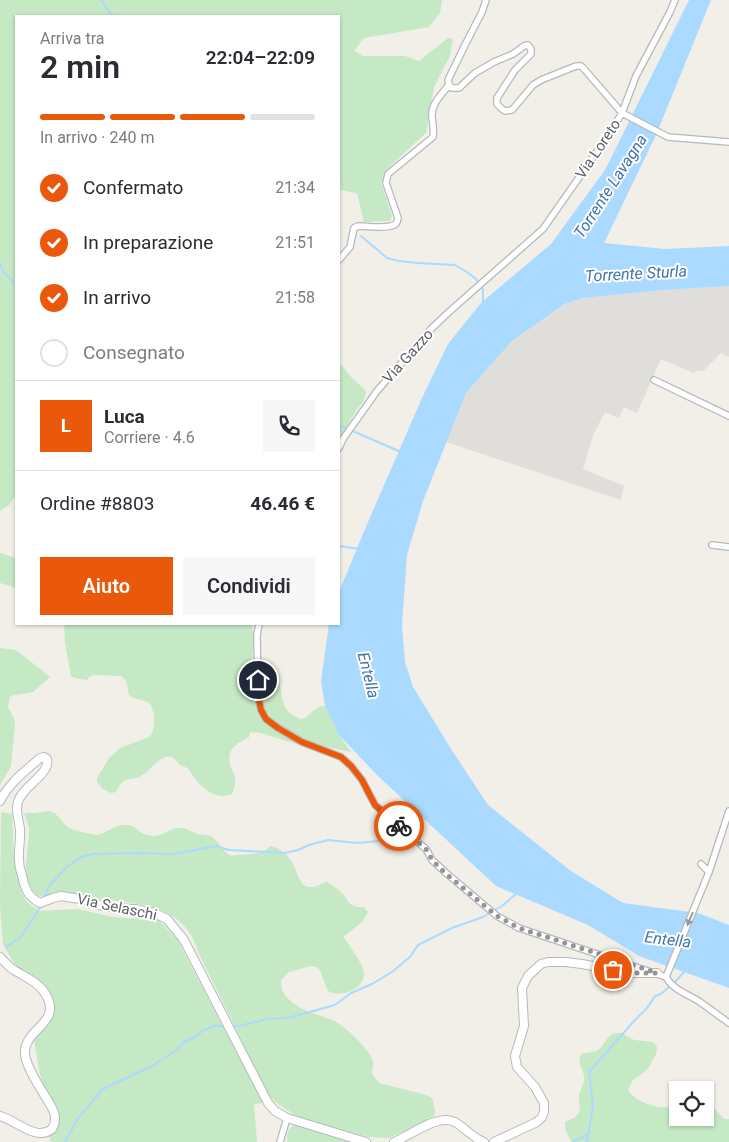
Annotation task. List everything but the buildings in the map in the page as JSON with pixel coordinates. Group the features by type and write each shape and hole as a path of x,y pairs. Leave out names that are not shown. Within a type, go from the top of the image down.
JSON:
{"street":[{"path":"340,259 350,247 354,228 358,226 388,227 394,226 397,222 398,218 386,182 388,174 433,137 433,108 448,85 448,80 482,12 486,0"},
{"name":"Via Loreto","path":"490,276 543,229 624,114 636,76 675,0"},
{"path":"448,85 452,88 459,88 475,73 528,45 531,49 531,54 515,70 497,98 502,110 512,110 533,85 541,80 576,66 581,66 624,114 661,134 668,137 729,142"},
{"name":"Via Gazzo","path":"340,446 377,391 431,329 490,276"},
{"path":"654,380 729,416"},
{"path":"712,545 729,547"},
{"path":"258,625 258,695 261,710 266,719 302,742 341,757 362,780 375,805 426,849 432,860 444,872 497,916 519,928 667,975"},
{"name":"Via Selaschi","path":"0,801 14,780 40,758 44,757 47,759 48,765 43,774 27,787 21,795 16,812 20,836 19,862 25,888 32,898 40,903 61,896 116,908 154,912 167,919 184,940 268,1103 275,1111 287,1118 366,1142"},
{"path":"729,812 709,873 667,975 670,984 729,1023"},
{"path":"701,864 709,873"},
{"path":"0,957 12,969 32,981 48,998 50,1005 49,1014 45,1022 36,1030 28,1042 25,1054 29,1067 53,1110 55,1121 50,1131 45,1135 34,1136 28,1135 0,1116"},
{"path":"494,1142 537,1122 544,1112 544,1103 535,1087 517,1067 515,1056 524,1026 522,988 528,976 541,964 548,962 582,964 629,973 657,973"},
{"path":"280,1142 287,1118"},
{"path":"394,1142 441,1120 454,1122 478,1140 484,1142"}],"shaded area":[{"path":"729,286 729,357 721,353 703,371 697,370 694,373 661,359 637,413 624,407 619,418 605,412 593,435 583,469 624,486 621,500 446,442 466,393 511,342 566,304 583,298"}],"green space":[{"path":"0,0 442,0 440,13 429,27 364,38 354,51 363,56 405,56 419,61 448,38 453,39 450,56 434,87 426,133 387,169 381,183 392,216 390,221 364,222 357,193 340,190 340,15 15,15 15,496 9,505 0,511"},
{"path":"340,363 366,393 363,402 340,438"},
{"path":"0,553 15,558 15,588 0,583"},
{"path":"64,625 251,625 254,640 252,667 275,676 280,685 284,705 294,716 301,719 318,707 325,706 339,735 351,752 322,746 300,745 261,733 250,732 249,737 239,742 230,752 229,761 235,777 235,786 232,794 226,796 215,795 200,785 186,767 170,757 160,760 139,777 126,780 116,792 111,793 100,786 97,778 109,758 120,748 151,735 154,727 154,714 148,702 130,696 127,683 122,676 95,675 90,676 87,680 71,676"},
{"path":"0,648 16,650 50,677 33,692 10,696 8,707 15,725 11,766 0,785"},
{"path":"49,811 56,814 71,829 95,835 123,825 132,826 143,834 151,836 176,828 183,828 197,834 210,836 231,856 261,852 271,846 281,850 289,858 304,885 314,887 327,882 344,895 352,905 364,907 368,912 362,922 343,937 363,969 361,984 345,993 333,993 328,991 317,967 311,966 289,972 281,980 282,990 289,1000 298,1006 308,1012 333,1020 356,1038 371,1056 373,1068 371,1072 379,1083 432,1098 435,1110 434,1116 415,1127 388,1138 368,1137 298,1117 278,1104 269,1096 193,939 185,927 175,918 164,911 137,904 68,894 42,896 36,894 31,888 26,872 29,829 24,813"},
{"path":"1,812 12,814 14,857 21,892 27,902 39,911 78,909 113,917 159,920 178,941 263,1103 254,1104 257,1142 51,1142 49,1136 57,1120 56,1108 41,1078 34,1041 52,1017 52,1002 46,988 35,979 19,971 3,945 0,905"},
{"path":"622,1033 634,1040 653,1042 657,1047 656,1054 647,1070 633,1080 628,1090 632,1095 651,1105 669,1107 669,1126 714,1126 715,1109 724,1119 729,1119 729,1142 571,1142 565,1128 565,1122 575,1117 580,1109 579,1095 584,1079 580,1064 581,1054 598,1050 610,1036"},
{"path":"295,1124 352,1142 287,1142 288,1132"}],"water":[{"path":"689,0 711,0 656,135 604,243 665,249 729,246 729,286 583,298 565,304 511,342 466,393 423,501 407,555 402,625 405,662 413,687 488,805 571,871 623,903 698,913 729,925 729,988 639,956 588,925 496,886 378,776 339,735 325,706 321,681 329,625 340,625 340,590 422,398 448,344 481,303 551,244 605,170"}],"waterway":[{"path":"101,0 111,15"},
{"path":"361,236 387,258 418,263 455,265 476,279 483,289 483,302"},
{"path":"0,264 4,272 15,284"},
{"path":"340,425 401,452"},
{"path":"340,546 359,549"},
{"path":"408,830 413,822 422,817"},
{"path":"45,897 48,887 67,867 81,857 93,854 173,854 216,846 229,850 285,853 328,840 357,843 391,840 405,834"},
{"path":"232,1026 267,1019 288,1018 335,1005 351,993 372,984 392,972 410,957 418,945 452,928 483,917 502,906 517,893"},
{"path":"6,947 20,938 41,906"},
{"path":"674,983 684,972"},
{"path":"587,1142 593,1106 589,1072 647,1008 655,996 661,994 670,986"},
{"path":"65,1142 78,1118 103,1089 152,1066 202,1031 214,1026 225,1026"},
{"path":"573,1142 588,1134"}],"way so far":[{"path":"399,826 426,849 432,860 444,872 497,916 519,928 657,973 629,973 613,970"}],"route":[{"path":"258,680 261,710 266,719 302,742 341,757 362,780 375,805 399,826"}],"water label":[{"name":"Torrente Lavagna","path":"610,186"},
{"name":"Torrente Sturla","path":"636,273"},
{"name":"Entella","path":"369,675"},
{"name":"Entella","path":"668,939"}]}
